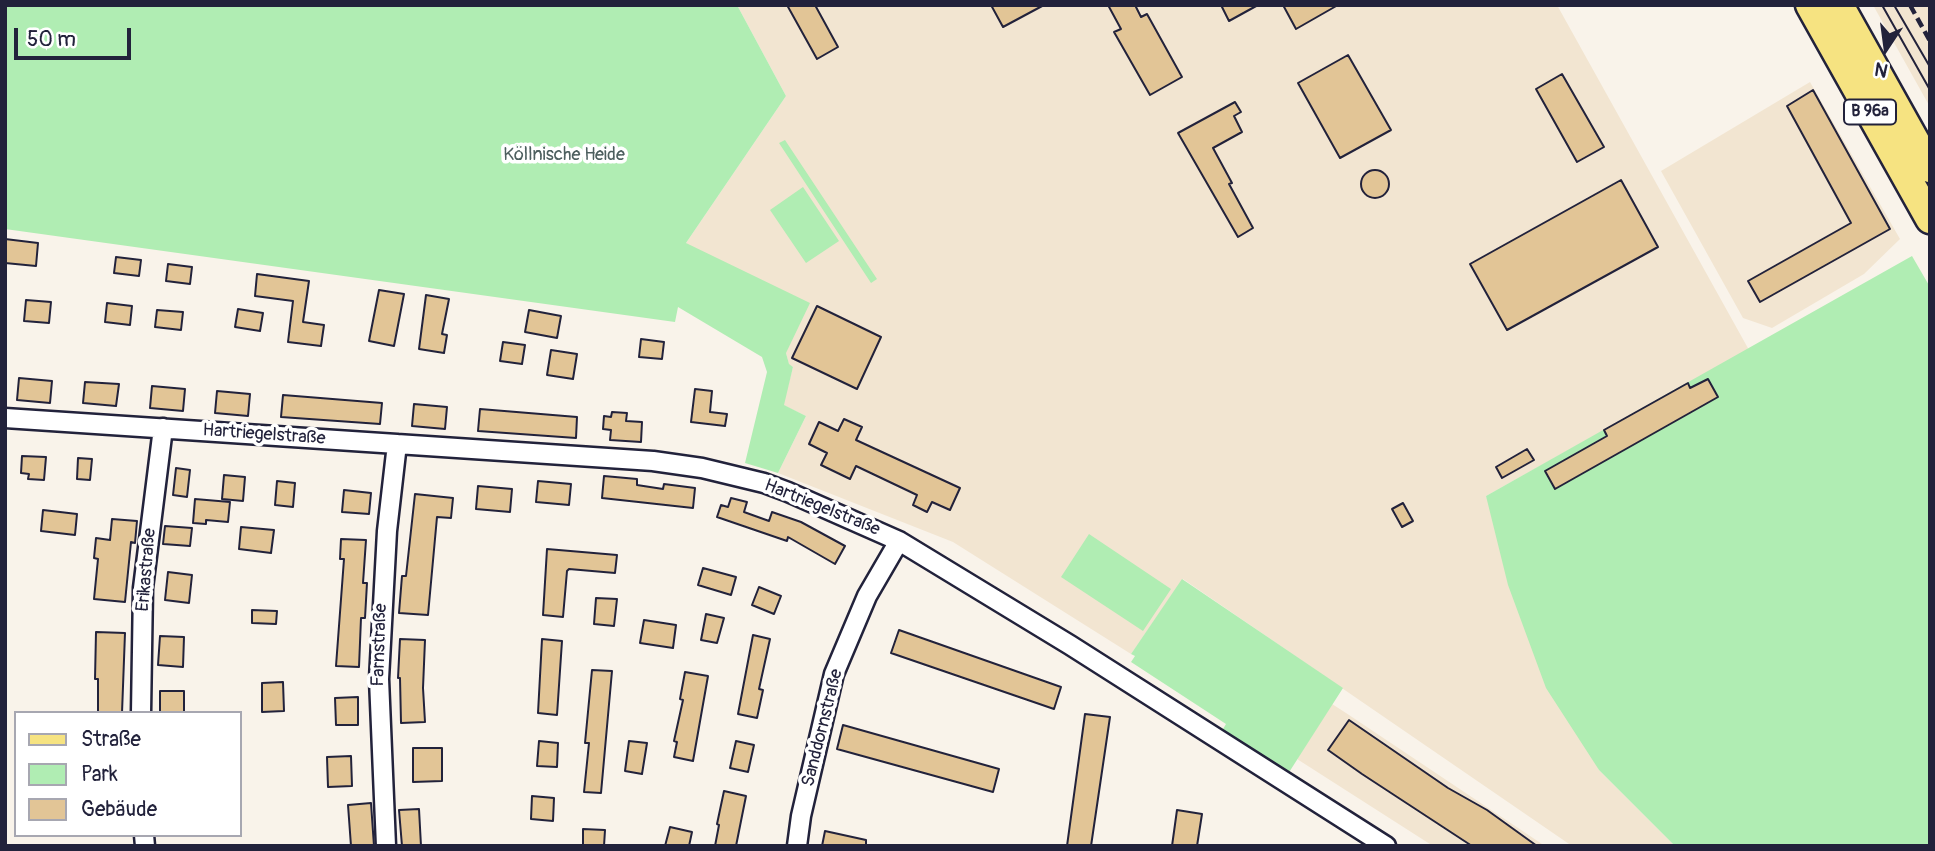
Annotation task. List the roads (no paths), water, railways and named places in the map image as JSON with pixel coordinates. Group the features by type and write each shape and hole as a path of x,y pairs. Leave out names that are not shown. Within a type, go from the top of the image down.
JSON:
{"main road":[{"name":"B 96a","path":"1811,5 1930,219"},
{"name":"B 96a","path":"1839,5 1930,168"}],"street":[{"name":"Hartriegelstraße","path":"5,418 653,461 702,468 789,492 899,541 1080,651 1386,846"},
{"name":"Erikastraße","path":"141,711 143,588 163,428"},
{"name":"Farnstraße","path":"386,846 379,679 386,544 397,444"},
{"name":"Sanddornstraße","path":"797,846 801,816 834,674 867,596 899,541"}],"tram line":[{"path":"1882,5 1930,90"},
{"path":"1894,5 1930,67"}],"railway":[{"path":"1910,5 1930,41"}],"park label":[{"name":"Köllnische Heide","path":"564,155"}]}
